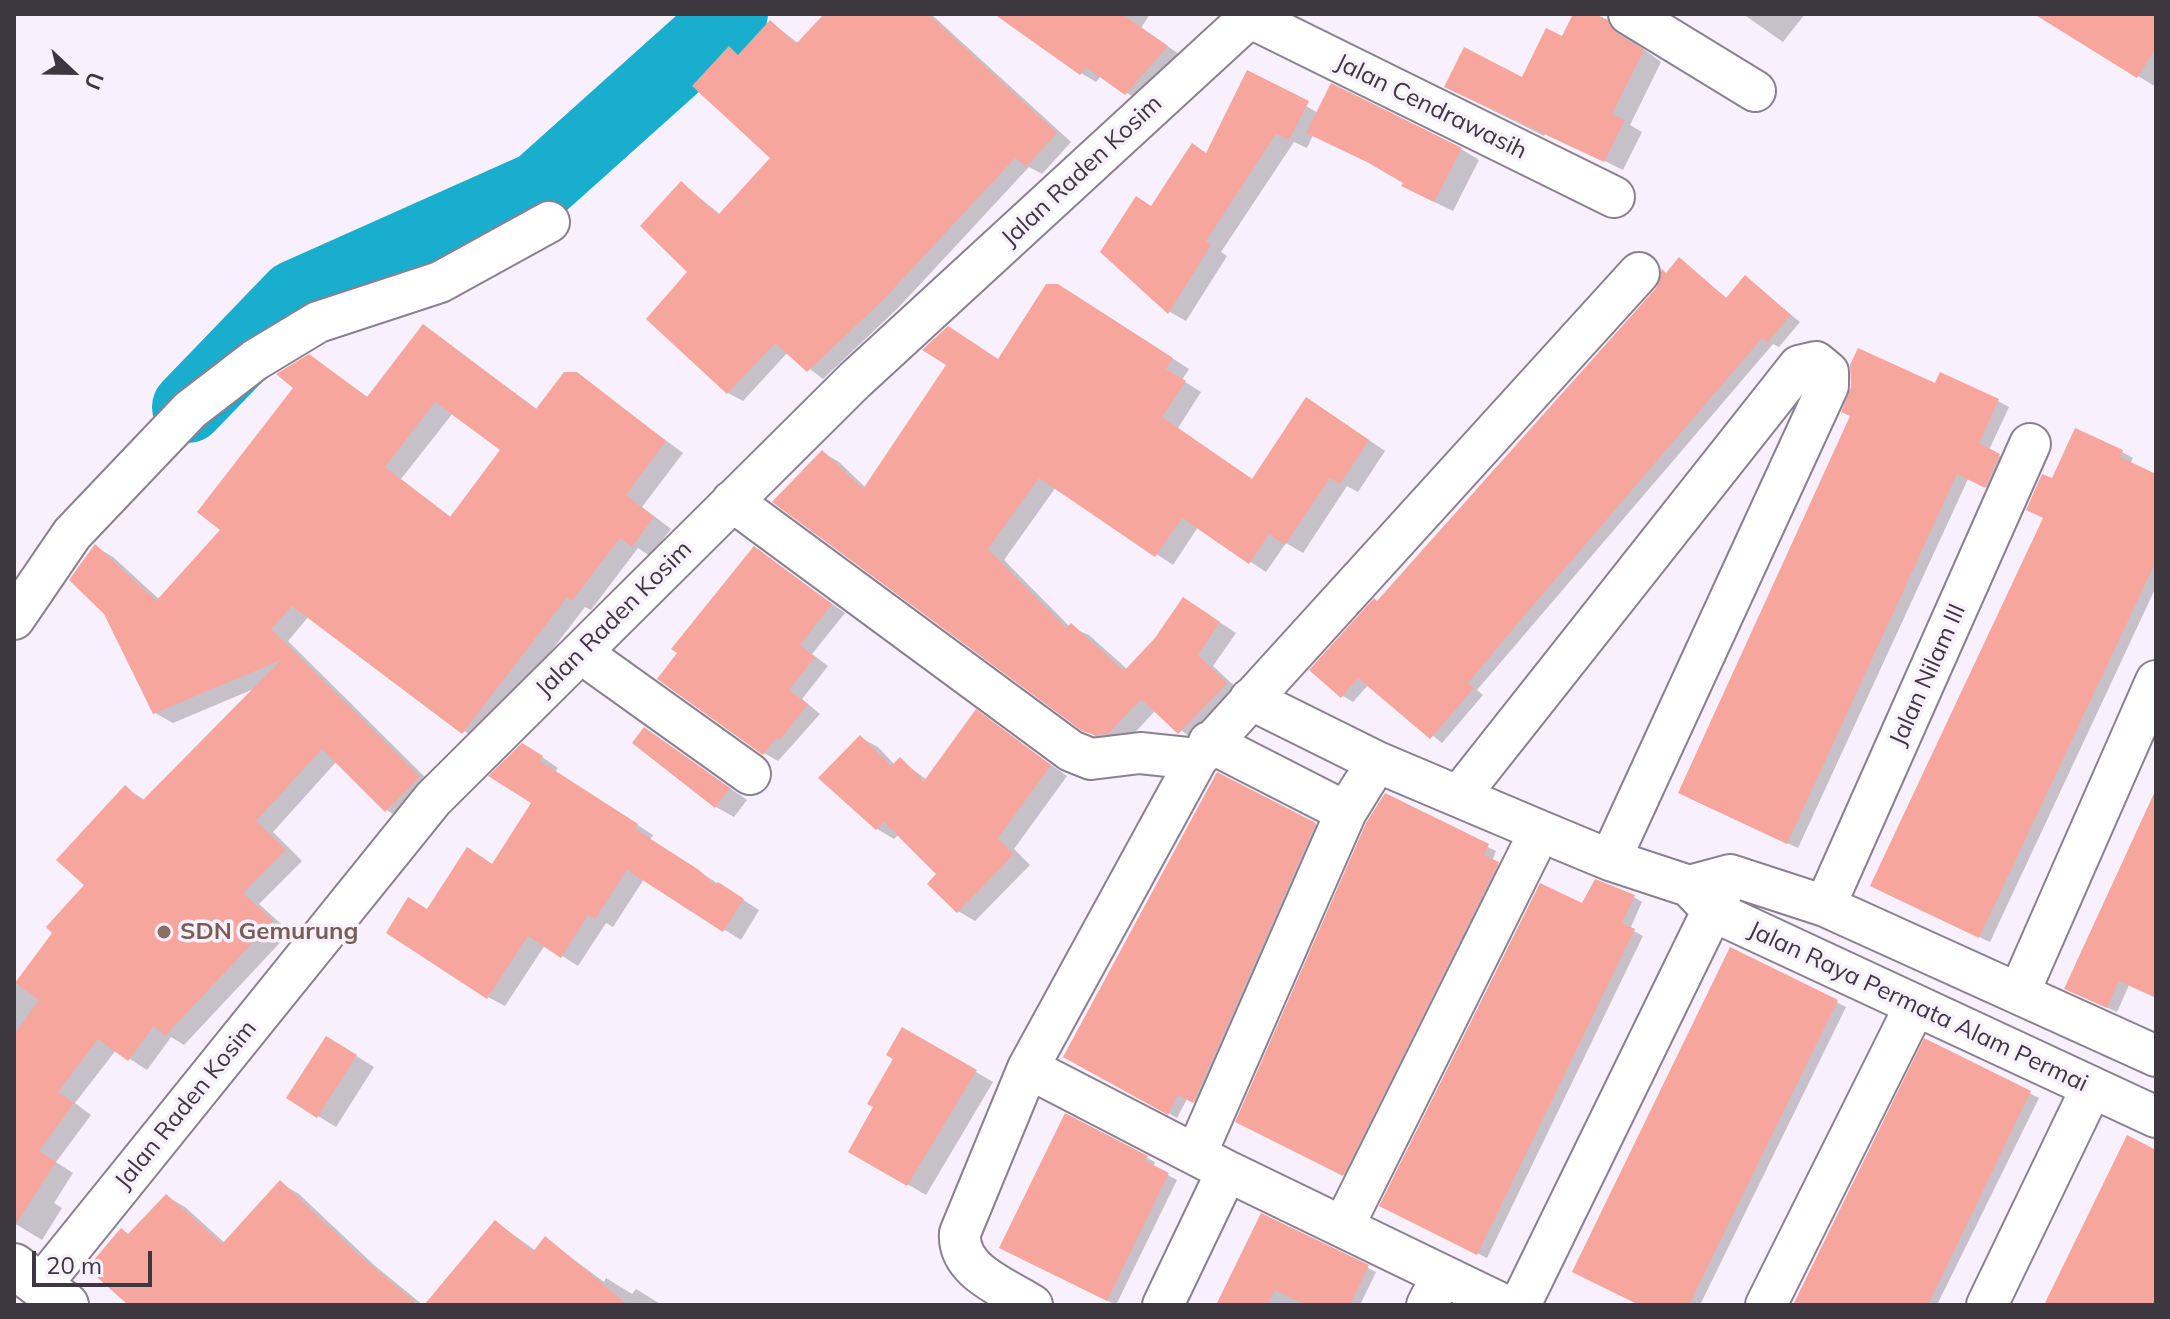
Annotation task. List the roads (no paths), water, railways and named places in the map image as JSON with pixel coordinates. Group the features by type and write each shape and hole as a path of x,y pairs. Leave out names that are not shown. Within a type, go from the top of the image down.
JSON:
{"street":[{"path":"1629,14 1755,91"},
{"name":"Jalan Cendrawasih","path":"1251,15 1614,197"},
{"name":"Jalan Raden Kosim","path":"40,1285 433,799 855,380 1251,15"},
{"path":"14,619 72,534 190,410 255,360 318,322 440,282 549,222"},
{"path":"1032,1305 967,1262 959,1245 960,1233 1028,1068 1203,750 1639,273"},
{"path":"1459,796 1799,366 1816,362 1828,372 1828,386 1610,860"},
{"name":"Jalan Nilam III","path":"1825,906 2030,444"},
{"path":"732,501 1071,751 1091,759 1203,750 1346,812"},
{"path":"581,653 750,774"},
{"path":"2019,993 2156,681"},
{"name":"Jalan Raya Permata Alam Permai","path":"1250,699 1377,762 1701,898 1915,1006 2156,1117"},
{"path":"1163,1305 1212,1162 1346,812 1377,762"},
{"path":"1344,1225 1540,831"},
{"name":"Jalan Raya Permata Alam Permai","path":"1701,898 1730,875 1825,906 2156,1056"},
{"path":"1520,1305 1701,898"},
{"path":"1766,1305 1915,1006"},
{"path":"1028,1068 1344,1225 1434,1290 1504,1305"},
{"path":"1987,1305 2091,1089"}],"waterway":[{"path":"188,407 295,296 539,187 732,14"}],"place":[{"name":"SDN Gemurung","path":"164,932"}]}
